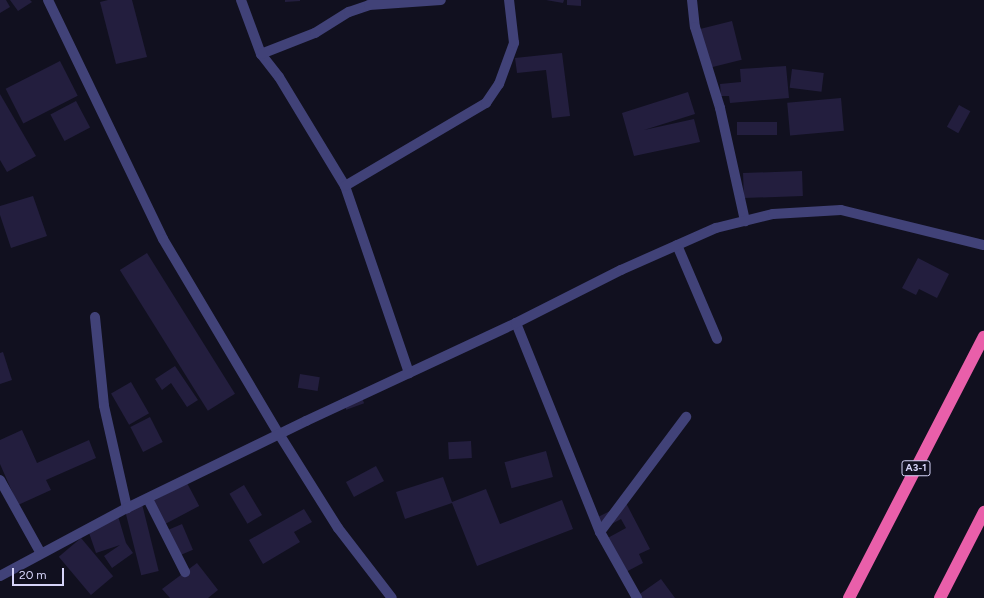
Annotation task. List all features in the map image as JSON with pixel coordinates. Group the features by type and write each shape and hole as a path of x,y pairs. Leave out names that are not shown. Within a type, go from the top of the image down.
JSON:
{"highway":[{"name":"A3-1","path":"849,598 984,337"},
{"path":"940,598 984,512"}],"street":[{"path":"48,0 163,239 279,434 338,528 392,598"},
{"path":"241,0 261,54 279,77 345,186 409,373"},
{"path":"261,54 315,33 349,12 369,5 441,0"},
{"path":"345,186 486,103 499,84 514,43 509,0"},
{"path":"692,0 696,27 720,108 745,221"},
{"path":"0,576 40,552 279,434 516,323 621,270 716,228 773,214 841,210 984,245"},
{"path":"677,245 717,339"},
{"path":"95,317 104,406 127,508"},
{"path":"516,323 600,532 637,598"},
{"path":"600,532 686,417"},
{"path":"0,480 40,552"},
{"path":"148,499 184,572"}],"building":[{"path":"0,0 6,0 10,7 0,13"},
{"path":"10,0 30,0 32,2 18,11"},
{"path":"108,0 132,0 147,57 116,64 100,2"},
{"path":"285,0 300,0 300,1 285,2"},
{"path":"546,0 564,0 563,3"},
{"path":"567,0 581,0 581,6 567,5"},
{"path":"732,21 742,60 708,68 698,29"},
{"path":"562,53 570,116 552,118 546,70 517,73 515,58"},
{"path":"60,61 78,96 23,123 6,89"},
{"path":"786,66 789,98 730,103 729,96 721,96 720,84 741,82 740,69"},
{"path":"792,69 824,73 821,92 790,88"},
{"path":"688,92 695,114 644,130 694,119 700,142 634,156 622,113"},
{"path":"0,94 36,156 7,172 0,160"},
{"path":"841,98 844,131 790,136 787,103"},
{"path":"76,101 90,127 64,141 50,115"},
{"path":"959,105 970,111 958,133 947,127"},
{"path":"737,122 777,122 777,135 737,135"},
{"path":"802,171 803,196 744,198 743,173"},
{"path":"33,196 47,236 11,248 0,215 0,206"},
{"path":"147,253 235,394 208,411 120,270"},
{"path":"918,258 949,274 937,298 919,289 916,295 902,288"},
{"path":"3,352 12,380 0,384 0,353"},
{"path":"175,366 198,400 187,407 171,383 162,390 155,379"},
{"path":"300,374 320,377 318,391 298,388"},
{"path":"131,382 149,413 129,425 111,394"},
{"path":"360,392 364,403 346,410 342,398"},
{"path":"150,417 163,442 143,452 130,427"},
{"path":"22,430 37,463 89,440 96,458 46,480 51,490 18,505 0,464 0,440"},
{"path":"471,441 472,458 449,459 448,442"},
{"path":"546,451 553,477 511,488 504,462"},
{"path":"376,466 384,481 354,497 346,482"},
{"path":"443,477 452,502 486,489 500,524 562,500 573,529 477,566 452,503 405,519 396,492"},
{"path":"187,483 199,506 159,527 147,504"},
{"path":"244,485 262,515 247,524 229,494"},
{"path":"626,503 650,549 639,554 643,563 622,574 604,540 626,528 621,519 602,529 596,518"},
{"path":"142,504 159,571 141,575 125,508"},
{"path":"304,509 312,522 294,532 300,542 263,564 249,540"},
{"path":"118,516 126,543 133,553 112,568 104,556 120,545 96,553 87,527"},
{"path":"182,524 193,550 174,558 163,532"},
{"path":"81,538 113,576 91,595 59,557"},
{"path":"197,563 218,590 208,598 170,598 162,589"},
{"path":"661,579 675,598 634,598"}]}
